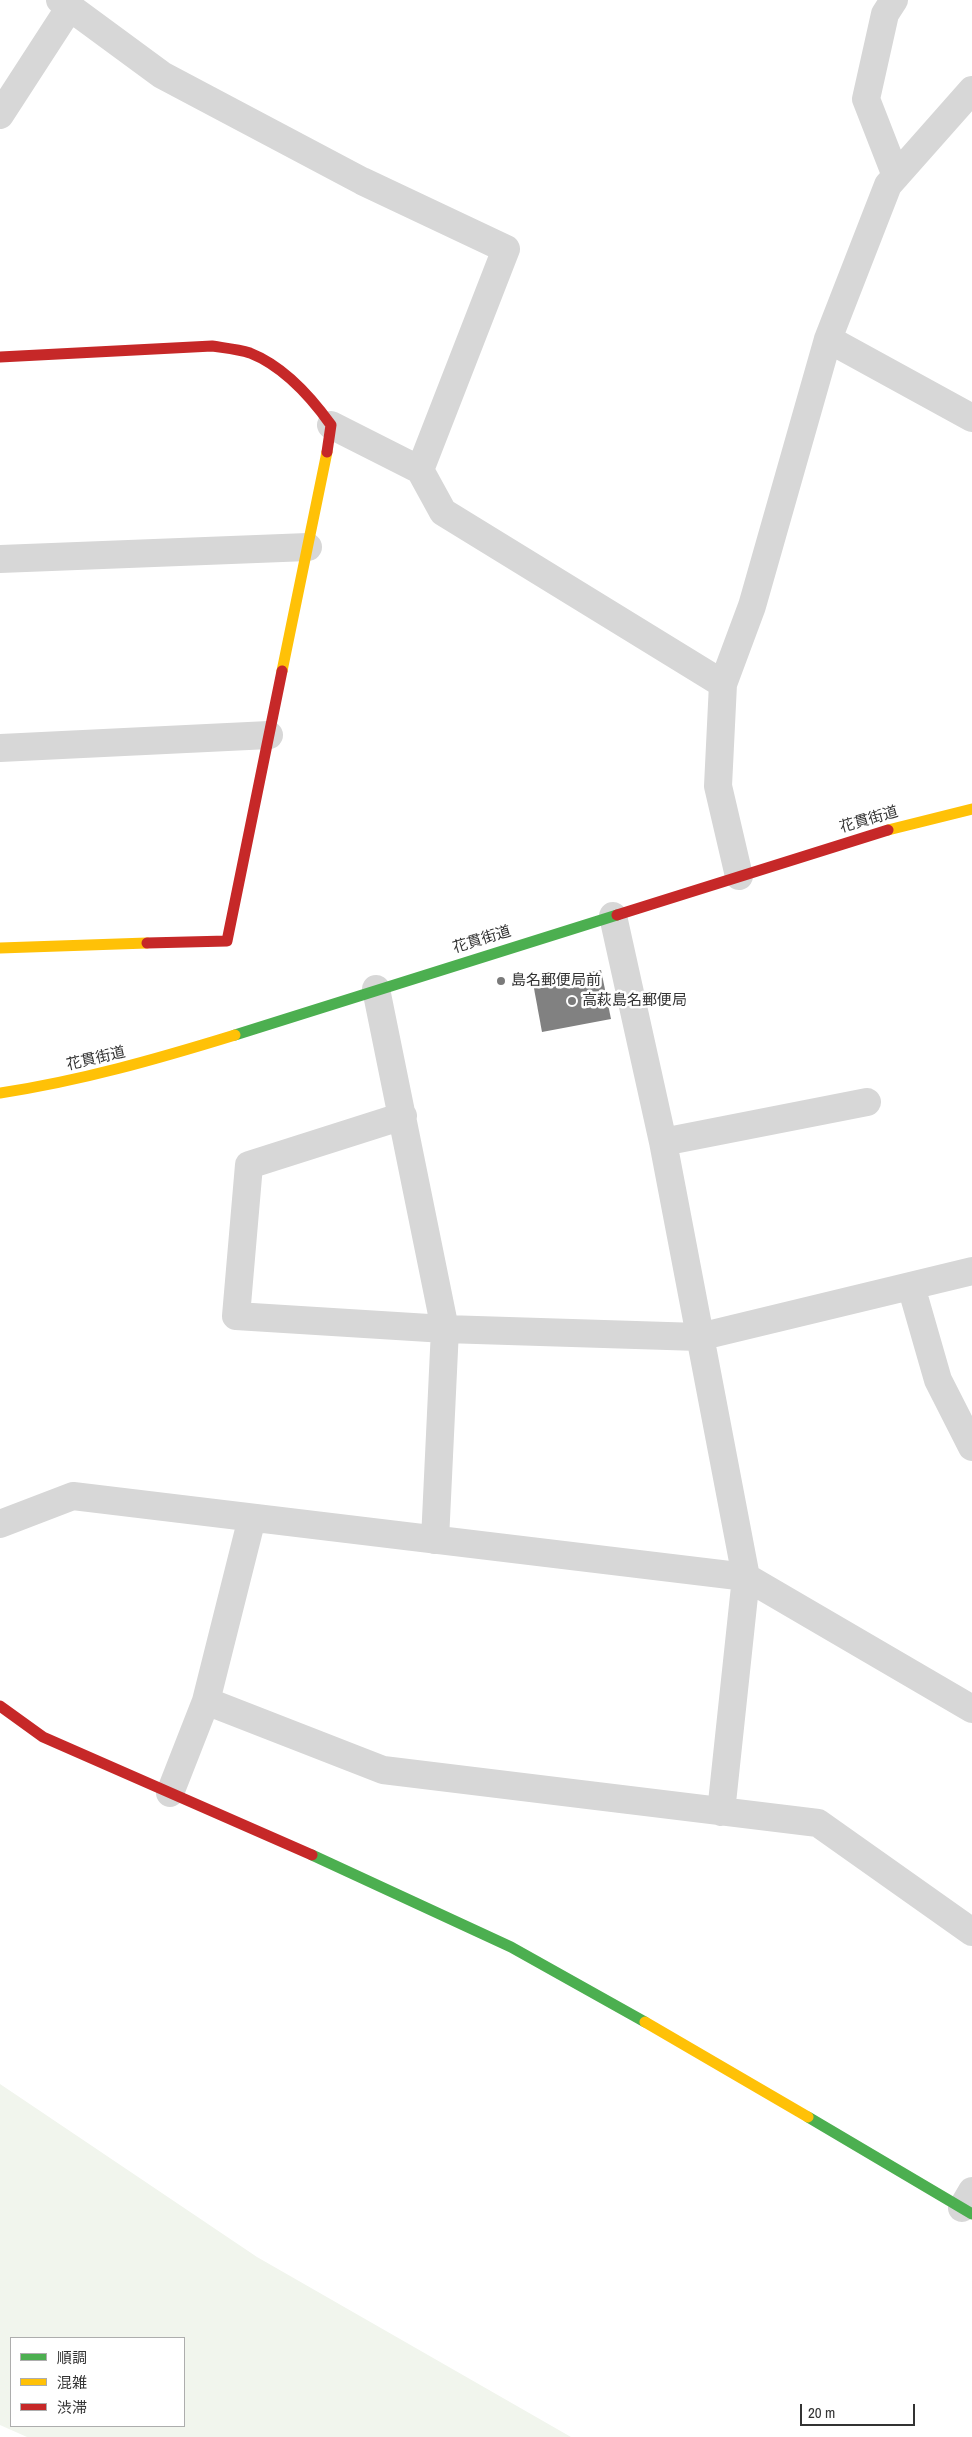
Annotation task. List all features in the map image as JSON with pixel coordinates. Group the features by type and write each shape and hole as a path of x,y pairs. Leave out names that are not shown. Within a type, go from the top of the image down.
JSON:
{"main road":[{"path":"0,357 212,346 228,348 253,354 275,368 319,408 331,425 327,453 227,941 0,948"},
{"name":"花貫街道","path":"0,1093 34,1088 138,1064 891,828 972,809"},
{"path":"0,1706 42,1737 261,1832 511,1947 969,2204"}],"street":[{"path":"894,0 885,14 866,99 896,176"},
{"path":"0,115 65,4 162,75 362,181 506,250 420,470"},
{"path":"739,876 718,786 723,684 752,606 828,339 888,185 972,90"},
{"path":"828,339 972,418"},
{"path":"331,425 420,470 443,512 723,684"},
{"path":"0,559 308,547"},
{"path":"0,748 269,736"},
{"path":"613,916 663,1142 746,1577 721,1812"},
{"path":"376,988 445,1329 435,1540"},
{"path":"663,1142 867,1102"},
{"path":"403,1116 249,1165 236,1316 445,1329 699,1337 972,1271"},
{"path":"911,1286 938,1380 972,1447"},
{"path":"0,1524 73,1496 746,1577 972,1709"},
{"path":"170,1793 206,1701 252,1518"},
{"path":"206,1701 384,1770 818,1824 972,1932"}],"shaded area":[{"path":"0,2084 257,2257 571,2437 27,2437 0,2425"}],"building":[{"path":"601,970 611,1019 542,1032 533,983"}],"traffic: fast":[{"path":"235,1035 617,915"},
{"path":"312,1855 511,1947 645,2022"},
{"path":"808,2117 972,2214"}],"traffic: slow":[{"path":"282,671 327,452"},
{"path":"888,830 972,809"},
{"path":"0,948 147,943"},
{"path":"0,1093 118,1068 235,1035"},
{"path":"645,2022 808,2117"}],"traffic: jam":[{"path":"0,357 212,346 250,353 285,374 315,404 331,425 327,452"},
{"path":"147,943 227,941 282,671"},
{"path":"617,915 888,830"},
{"path":"0,1706 43,1737 312,1855"}],"place":[{"name":"島名郵便局前","path":"501,981"},
{"name":"高萩島名郵便局","path":"572,1001"}]}
